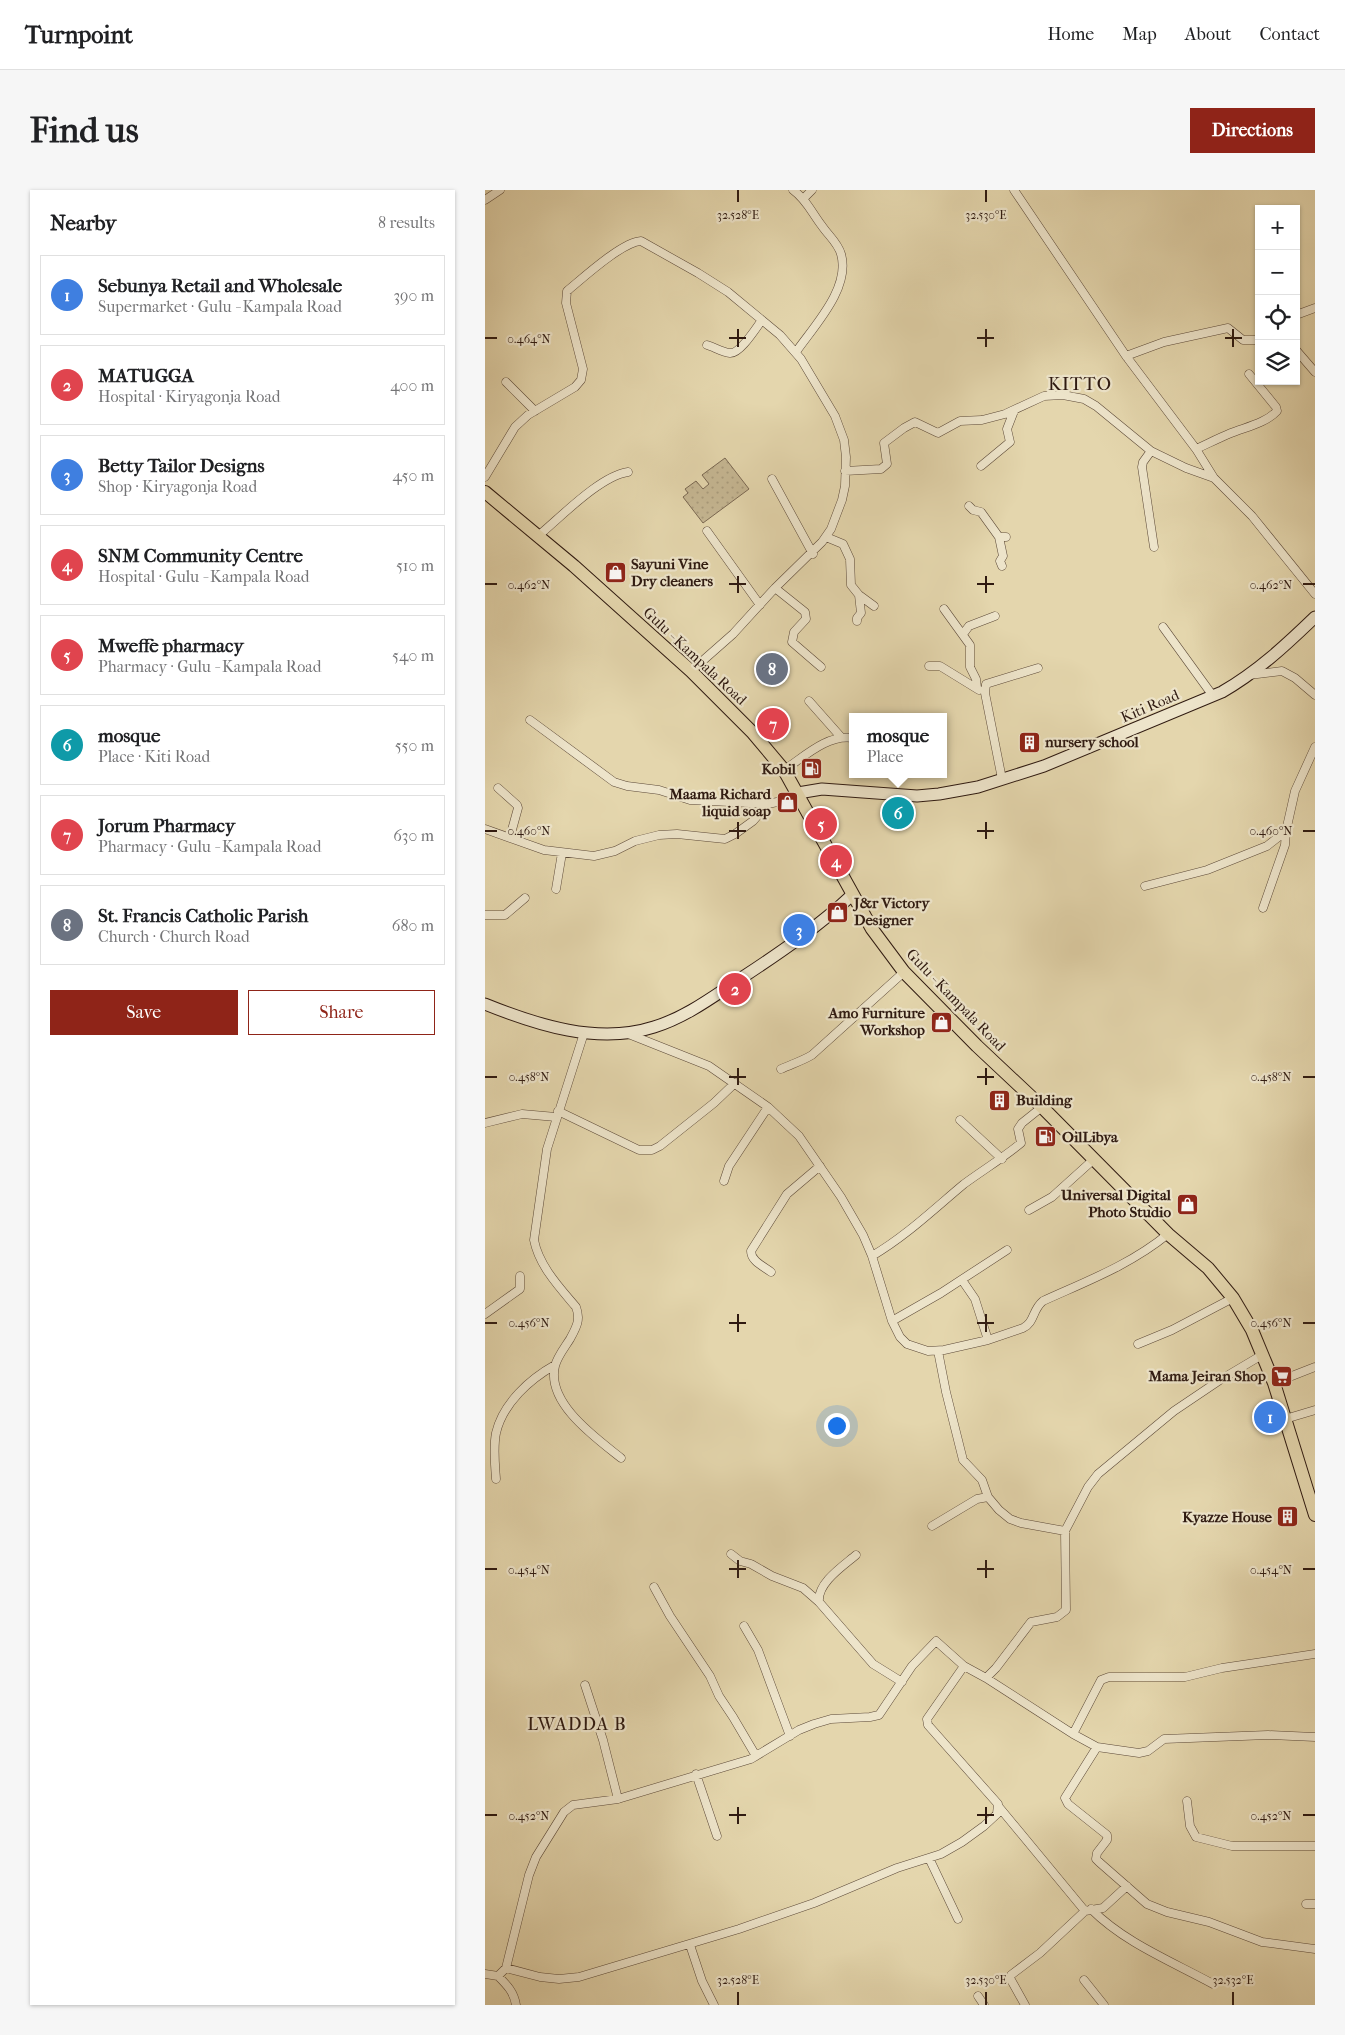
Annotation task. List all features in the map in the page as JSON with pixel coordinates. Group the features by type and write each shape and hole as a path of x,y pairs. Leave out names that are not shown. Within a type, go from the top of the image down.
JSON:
{"main road":[{"name":"Gulu - Kampala Road","path":"485,492 574,566 691,672 752,732 784,770 872,929 904,972 1168,1234 1208,1268 1233,1298 1252,1330 1274,1383 1315,1515"}],"street":[{"path":"485,200 500,190"},
{"path":"793,190 804,198 822,226 836,243 841,254 843,268 841,282 832,300 796,352"},
{"path":"804,198 812,190"},
{"path":"1014,190 1126,356 1196,449 1214,478 1253,516 1315,594"},
{"path":"485,477 515,427 535,411 575,387 583,374 566,303 567,291 621,248 635,241 641,241 728,292 781,335 796,352 813,378 841,431 846,457 845,486 831,529 813,554 775,588 733,634 691,672"},
{"path":"1300,314 1315,308"},
{"path":"707,345 728,353 734,353 762,320"},
{"path":"1126,356 1164,342 1228,328 1243,340 1255,340"},
{"path":"1300,355 1315,372"},
{"path":"1196,449 1216,439 1257,424 1277,411 1276,407 1249,374"},
{"path":"506,382 535,411"},
{"path":"845,471 881,469 885,467 887,464 884,443 915,422 938,433 959,421 982,420 1013,410 1044,396 1063,395 1076,397 1096,406 1151,450 1186,468 1214,478"},
{"path":"981,466 1010,442 1007,429 1013,410"},
{"path":"1151,450 1142,467 1154,547"},
{"path":"538,536 600,484 619,473 628,472"},
{"path":"772,479 813,554"},
{"path":"969,506 973,510 981,512 1003,537 1003,556 1000,562 1002,566"},
{"path":"707,530 760,605"},
{"path":"826,537 843,544 850,559 851,585 859,595 874,606"},
{"path":"775,588 805,612 806,619 794,632 793,642 821,667"},
{"path":"857,621 861,613 859,595"},
{"path":"944,609 970,645 970,667 976,679 977,688"},
{"path":"963,634 969,626 995,616"},
{"name":"Kiti Road","path":"798,793 822,789 917,796 960,791 1002,780 1053,762 1213,696 1249,675 1271,658 1315,617"},
{"path":"1163,627 1213,696"},
{"path":"929,666 940,666 985,693"},
{"path":"1002,780 985,693 986,684 1038,668"},
{"path":"1249,675 1282,671 1295,678 1315,695"},
{"path":"809,700 840,736"},
{"path":"530,720 614,782 627,786 659,790 690,800 768,804 798,793"},
{"path":"784,770 824,744 840,736 849,737"},
{"path":"1263,908 1285,845 1285,831 1295,791 1315,747"},
{"path":"497,788 519,808 509,837"},
{"path":"485,829 544,850 594,856 615,851 635,841 659,835 677,834 725,838 735,834 753,821 768,804"},
{"path":"1145,886 1207,870 1267,846 1285,831"},
{"path":"556,889 563,853"},
{"path":"485,1004 525,1019 584,1033 624,1033 654,1027 687,1012 755,969 805,934 853,895"},
{"path":"485,915 505,915 525,898"},
{"path":"781,1069 791,1064 799,1063 811,1055 904,972"},
{"path":"584,1033 557,1114 545,1159 534,1240 536,1252 542,1262 576,1307 579,1314 577,1327 555,1364 554,1378 557,1390 567,1408 587,1430 621,1458"},
{"path":"624,1033 709,1066 768,1107 799,1136 855,1219 872,1256 893,1321 900,1337 907,1344 928,1351 938,1350 988,1340 1028,1325 1036,1307 1043,1301 1114,1270 1168,1234"},
{"path":"485,1123 522,1114 557,1114 639,1150 652,1150 661,1146 735,1083"},
{"path":"724,1181 729,1166 768,1107"},
{"path":"872,1256 901,1237 967,1182 1002,1159 1021,1143 1018,1129 1022,1123 1042,1107"},
{"path":"960,1120 1002,1159"},
{"path":"1029,1210 1052,1197 1093,1160"},
{"path":"771,1272 755,1261 751,1251 787,1194 820,1166"},
{"path":"893,1321 962,1280 1007,1250"},
{"path":"485,1314 520,1289 521,1276"},
{"path":"962,1280 975,1299 988,1340"},
{"path":"1138,1344 1172,1330 1233,1298"},
{"path":"938,1350 946,1392 963,1460 982,1480 988,1497 1010,1519 1021,1523 1065,1531"},
{"path":"986,1678 997,1668 1031,1622 1057,1617 1066,1610 1065,1531 1088,1487 1098,1474 1174,1411 1262,1355"},
{"path":"496,1479 494,1450 496,1434 501,1419 525,1387 538,1374 555,1364"},
{"path":"1274,1383 1315,1367"},
{"path":"1285,1419 1315,1410"},
{"path":"931,1526 977,1499 988,1497"},
{"path":"731,1554 740,1561 751,1564 771,1576 803,1588 819,1602 873,1664 902,1682"},
{"path":"819,1602 818,1596 821,1589 856,1555"},
{"path":"654,1587 669,1616 710,1676 719,1696 755,1756"},
{"path":"744,1626 758,1650 790,1736"},
{"path":"485,1974 492,1977 498,1976 506,1968 529,1875 536,1857 564,1812 573,1805 618,1799 695,1774 712,1771 755,1756 814,1724 831,1719 870,1718 879,1715 911,1666 936,1641 964,1666 1097,1747 1139,1753 1148,1751 1164,1739 1268,1735 1315,1737"},
{"path":"1073,1734 1101,1680 1109,1677 1185,1677 1222,1668 1315,1654"},
{"path":"964,1666 928,1717 927,1722 996,1800 999,1808 1088,1910 1107,1926 1213,1984"},
{"path":"585,1685 603,1740 618,1799"},
{"path":"1097,1747 1065,1798 1068,1804 1107,1835 1107,1840 1097,1853 1096,1859 1147,1904 1167,1912 1209,1922 1262,1942 1315,1949"},
{"path":"695,1774 717,1836"},
{"path":"1187,1801 1190,1826 1196,1837 1231,1846 1315,1846"},
{"path":"506,1968 540,1977 567,1978 592,1973 690,1945 813,1903 879,1875 941,1854 969,1837 997,1814 999,1808"},
{"path":"929,1858 958,1920"},
{"path":"1025,2005 1011,1981 1011,1975 1040,1953 1088,1910 1097,1910 1108,1905 1127,1886"},
{"path":"1306,1904 1315,1904"},
{"path":"690,1945 702,1981 714,2005"},
{"path":"498,1976 509,1987 515,1998 516,2005"},
{"path":"1084,1980 1104,2005"},
{"path":"978,1996 984,2005"}],"shaded area":[{"path":"725,458 749,489 703,523 683,497 688,493 685,489 696,481 703,489 709,484 702,475"}],"place":[{"name":"Sayuni Vine Dry cleaners","path":"615,573"},
{"name":"St. Francis Catholic Parish","path":"772,669"},
{"name":"Jorum Pharmacy","path":"773,724"},
{"name":"nursery school","path":"1029,742"},
{"name":"Kobil","path":"812,769"},
{"name":"Maama Richard liquid soap","path":"787,803"},
{"name":"mosque","path":"898,813"},
{"name":"Mweffe pharmacy","path":"821,824"},
{"name":"SNM Community Centre","path":"836,861"},
{"name":"J&r Victory Designer","path":"838,912"},
{"name":"Betty Tailor Designs","path":"799,930"},
{"name":"MATUGGA","path":"735,989"},
{"name":"Amo Furniture Workshop","path":"941,1022"},
{"name":"Building","path":"1000,1100"},
{"name":"OilLibya","path":"1046,1137"},
{"name":"Universal Digital Photo Studio","path":"1187,1204"},
{"name":"Mama Jeiran Shop","path":"1282,1376"},
{"name":"Sebunya Retail and Wholesale","path":"1270,1417"},
{"name":"Kyazze House","path":"1288,1517"}],"district":[{"name":"KITTO","path":"1080,384"},
{"name":"LWADDA B","path":"577,1724"}]}
